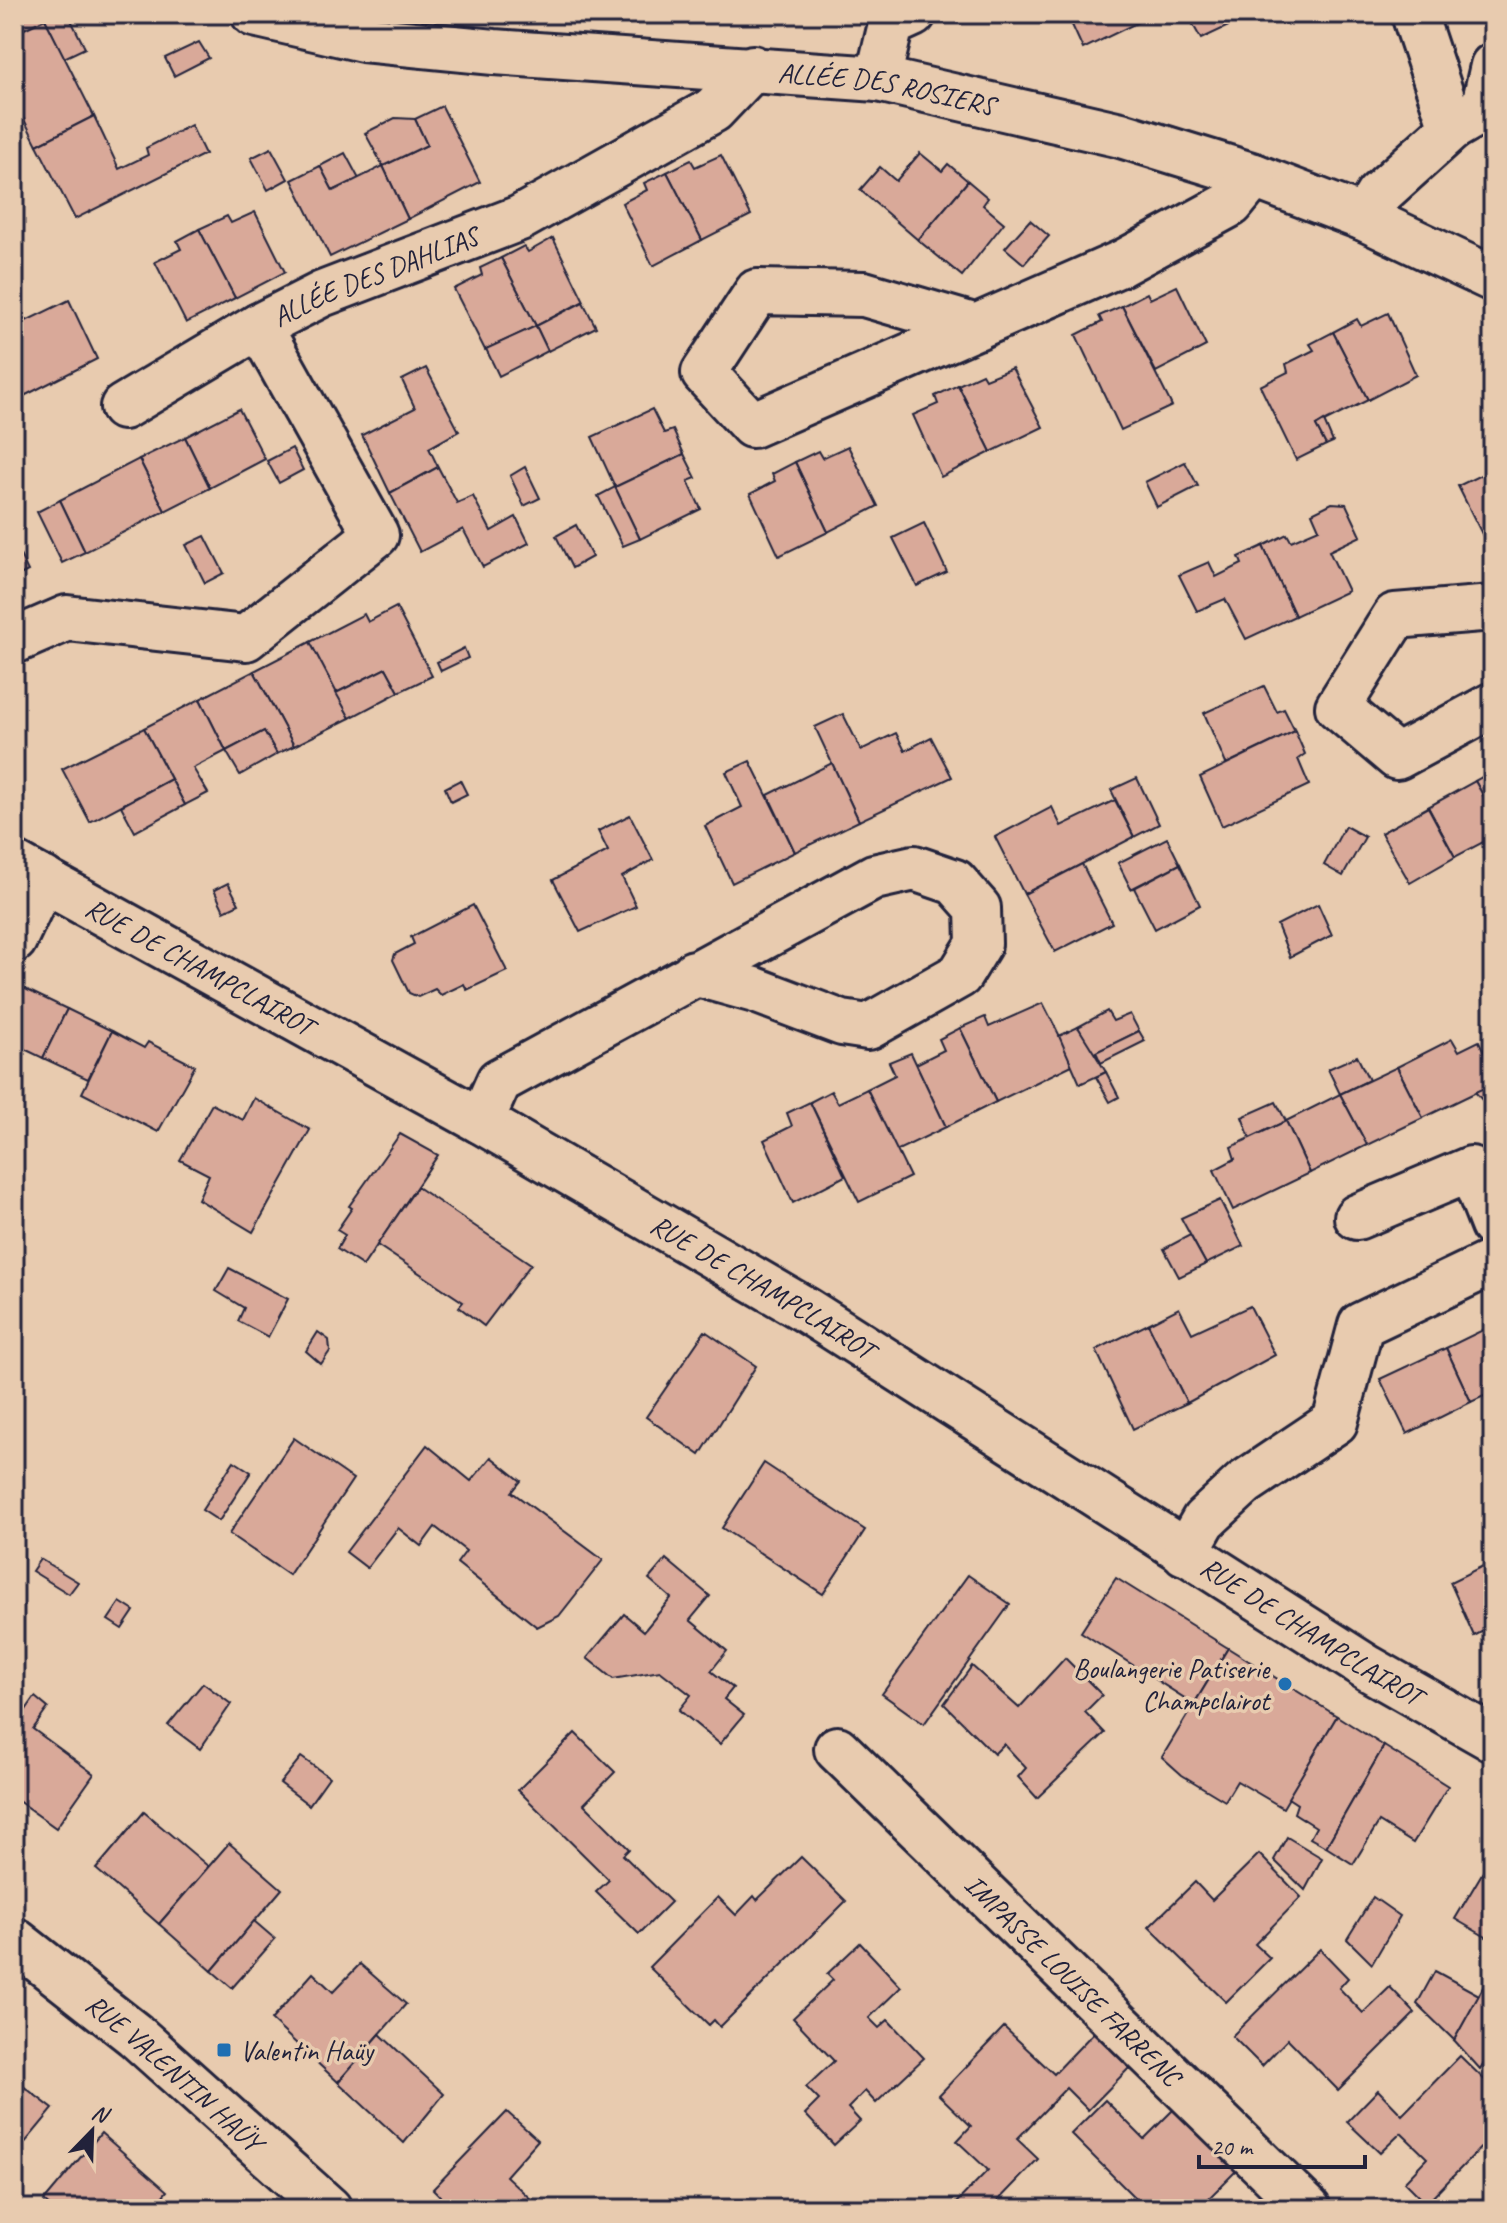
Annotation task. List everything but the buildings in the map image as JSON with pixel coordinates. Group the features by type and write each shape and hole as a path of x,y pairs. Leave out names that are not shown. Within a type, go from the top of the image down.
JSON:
{"street":[{"name":"ALLÉE DES ROSIERS","path":"254,14 363,39 494,52 878,79 1121,135 1254,176 1364,218 1493,279"},
{"path":"1414,14 1476,116"},
{"path":"878,79 897,17"},
{"path":"1364,218 1378,195 1476,116 1493,66"},
{"name":"ALLÉE DES DAHLIAS","path":"14,641 67,618 246,638 376,535 259,326 322,294 520,218 713,110 753,68"},
{"path":"977,327 864,294 757,292 704,373 752,425 977,327 1122,263 1231,204 1254,176"},
{"path":"123,407 259,326"},
{"path":"1493,608 1395,616 1338,707 1397,757 1493,705"},
{"path":"481,1121 499,1081 694,973 874,877 914,868 955,882 978,908 979,944 960,975 868,1027 842,1023 755,990 694,973"},
{"path":"14,940 28,872"},
{"name":"RUE DE CHAMPCLAIROT","path":"28,872 481,1121 806,1310 1368,1668 1493,1739"},
{"path":"1357,1217 1471,1169 1493,1225"},
{"path":"1185,1553 1204,1520 1244,1483 1335,1422 1361,1325 1493,1262"},
{"name":"IMPASSE LOUISE FARRENC","path":"837,1749 1308,2209"},
{"name":"RUE VALENTIN HAÜY","path":"14,1940 135,2035 329,2209"}],"place":[{"name":"Boulangerie Patiserie Champclairot","path":"1285,1684"},
{"name":"Valentin Haüy","path":"224,2050"}]}
